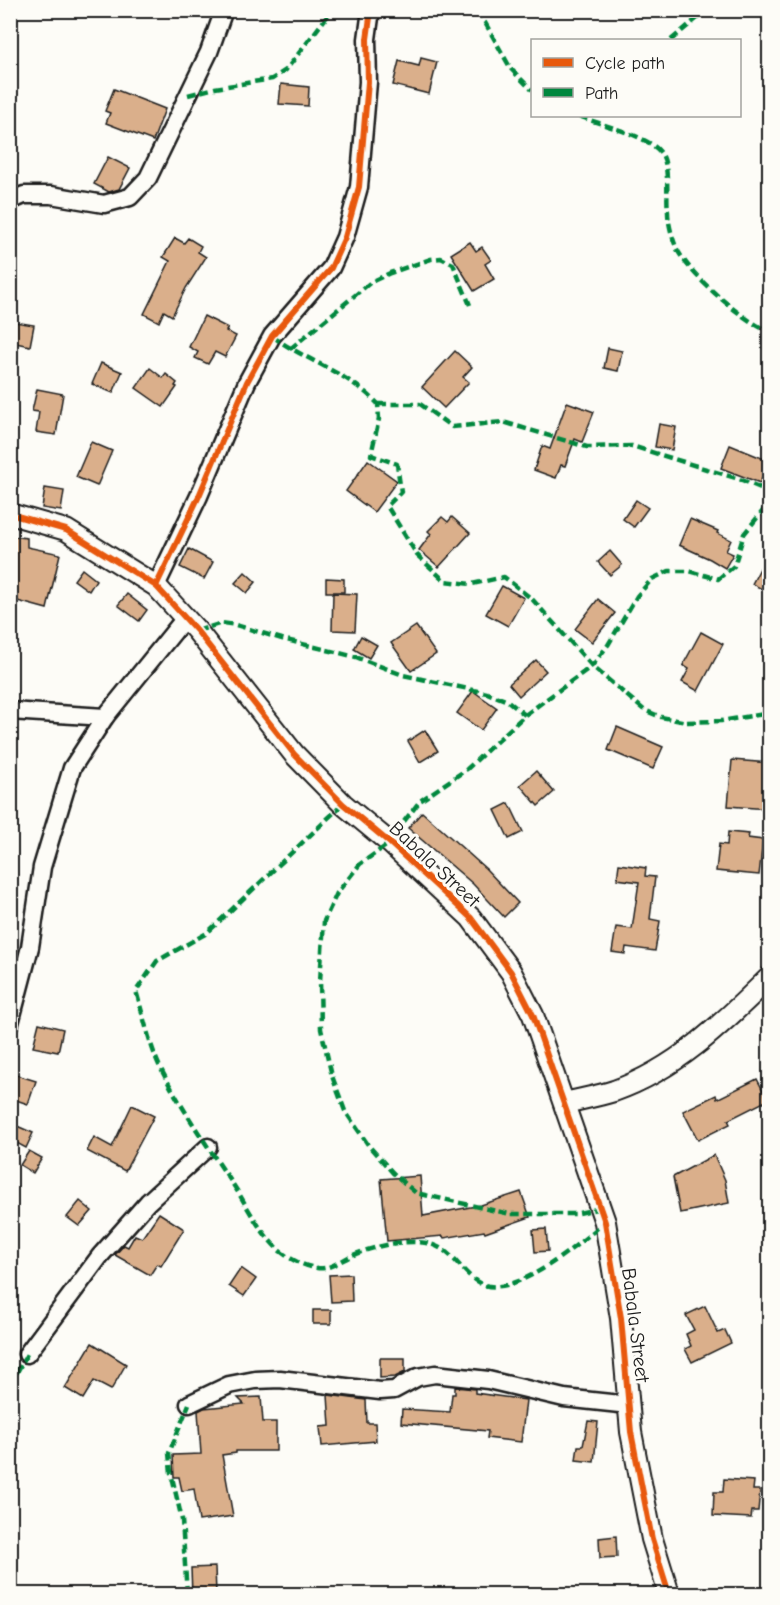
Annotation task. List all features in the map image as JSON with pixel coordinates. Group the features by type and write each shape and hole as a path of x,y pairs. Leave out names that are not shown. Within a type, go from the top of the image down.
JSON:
{"street":[{"path":"10,201 24,195 51,195 105,204 130,197 148,178 209,52 224,10"},
{"path":"156,586 199,496 247,382 272,336 331,268 345,237 359,187 368,82 367,39 371,10"},
{"name":"Babala Street","path":"10,514 66,530 156,586 186,618 294,754 344,804 471,918 511,972 533,1015 605,1222 621,1318 631,1432 652,1539 669,1594"},
{"path":"10,1023 30,947 42,867 72,768 105,717 186,618"},
{"path":"10,711 105,717"},
{"path":"565,1103 614,1091 669,1064 696,1046 723,1023 770,977"},
{"path":"27,1354 100,1256 148,1202 208,1147"},
{"path":"189,1404 229,1385 255,1380 280,1378 380,1391 394,1390 418,1377 435,1374 488,1380 564,1398 629,1405"}],"building":[{"path":"421,58 437,62 429,94 393,85 399,61 419,66"},
{"path":"281,84 309,87 308,106 279,104"},
{"path":"114,89 165,109 153,141 106,123 110,113 105,111"},
{"path":"108,157 130,168 119,189 109,192 94,184"},
{"path":"175,238 184,243 188,238 201,246 198,252 206,257 186,288 172,316 164,311 159,322 144,314 170,261 163,257"},
{"path":"470,242 476,251 482,247 491,260 485,264 494,279 474,291 451,254"},
{"path":"204,316 228,328 226,331 236,336 225,357 215,352 208,364 195,358 198,352 189,347"},
{"path":"15,322 34,325 30,346 11,342"},
{"path":"608,348 622,351 618,371 604,368"},
{"path":"455,351 472,367 463,377 469,382 444,408 422,387"},
{"path":"101,363 122,372 113,393 92,384"},
{"path":"150,368 163,378 166,374 177,383 175,386 177,387 163,407 136,388"},
{"path":"37,389 63,394 56,435 36,432 39,412 32,411"},
{"path":"567,402 594,412 582,442 575,439 565,466 561,465 556,478 534,470 542,446 550,449"},
{"path":"659,424 676,427 672,450 655,447"},
{"path":"91,442 112,451 97,486 76,477"},
{"path":"730,445 769,461 760,483 721,468"},
{"path":"368,460 397,481 374,512 346,491"},
{"path":"45,488 64,491 61,511 42,508"},
{"path":"636,500 648,508 634,527 623,519"},
{"path":"442,517 448,522 452,517 470,533 439,567 419,550 431,534 428,531"},
{"path":"690,519 718,531 717,533 731,540 726,551 733,554 725,568 679,545"},
{"path":"10,536 27,538 27,547 60,554 47,609 10,599"},
{"path":"189,549 213,562 204,579 180,567"},
{"path":"770,549 770,593 752,584"},
{"path":"610,551 622,565 610,575 598,562"},
{"path":"82,569 96,580 89,591 74,580"},
{"path":"245,572 256,582 247,593 235,583"},
{"path":"326,578 344,579 344,592 326,592"},
{"path":"502,586 524,598 508,626 486,614"},
{"path":"333,593 357,594 355,631 332,630"},
{"path":"127,594 147,610 139,621 118,605"},
{"path":"598,599 615,613 592,642 575,629"},
{"path":"416,626 436,654 411,671 391,643"},
{"path":"701,632 723,644 698,691 682,682 689,669 683,665"},
{"path":"361,636 377,645 369,658 354,649"},
{"path":"536,660 546,671 519,696 509,684"},
{"path":"473,691 497,708 481,730 457,713"},
{"path":"617,727 663,747 653,769 608,750"},
{"path":"425,730 438,751 420,762 408,741"},
{"path":"732,760 770,763 768,809 728,806"},
{"path":"536,771 554,792 538,806 520,785"},
{"path":"509,803 523,832 509,839 495,810"},
{"path":"422,812 486,869 518,903 504,917 473,884 408,828"},
{"path":"728,832 749,834 748,838 763,840 759,875 716,871 719,844 727,845"},
{"path":"619,864 646,868 645,876 655,877 650,919 660,921 655,951 626,947 625,954 612,952 616,927 632,929 639,882 617,879"},
{"path":"39,1023 63,1029 58,1052 33,1047"},
{"path":"10,1073 36,1081 28,1104 10,1098"},
{"path":"757,1079 768,1100 728,1120 730,1124 698,1140 683,1111 716,1095 717,1099"},
{"path":"132,1105 154,1116 125,1171 87,1151 94,1137 112,1147"},
{"path":"17,1126 33,1133 26,1148 11,1140"},
{"path":"29,1151 42,1158 33,1173 20,1165"},
{"path":"714,1155 725,1180 729,1203 680,1213 673,1177"},
{"path":"420,1176 423,1216 481,1205 521,1192 530,1217 485,1233 484,1231 444,1238 443,1236 387,1241 381,1179"},
{"path":"80,1201 92,1211 79,1226 67,1217"},
{"path":"159,1213 184,1229 161,1266 157,1264 150,1275 115,1255 124,1245 128,1247 135,1235 142,1238"},
{"path":"546,1229 548,1251 535,1252 533,1230"},
{"path":"241,1268 256,1279 244,1296 229,1286"},
{"path":"351,1274 352,1301 331,1302 329,1275"},
{"path":"705,1306 718,1333 725,1330 731,1343 692,1362 685,1349 691,1346 686,1334 694,1330 686,1315"},
{"path":"313,1310 331,1310 331,1324 313,1324"},
{"path":"92,1343 126,1364 111,1390 94,1381 83,1399 65,1388"},
{"path":"380,1358 405,1358 405,1372 395,1377 380,1378"},
{"path":"455,1387 475,1389 475,1393 526,1400 521,1442 487,1438 488,1431 401,1423 402,1409 450,1412"},
{"path":"328,1395 366,1400 367,1423 375,1423 376,1441 322,1446 320,1427 330,1426"},
{"path":"261,1397 263,1422 276,1422 276,1451 236,1451 236,1453 222,1455 233,1516 199,1521 194,1489 182,1491 179,1477 174,1477 173,1455 201,1454 198,1411 204,1408 244,1404 238,1398"},
{"path":"588,1421 598,1422 594,1462 576,1460 578,1446 583,1446"},
{"path":"724,1479 754,1481 753,1490 760,1490 758,1511 752,1511 751,1518 713,1516 714,1492 723,1492"},
{"path":"616,1536 617,1557 600,1558 599,1538"},
{"path":"215,1567 216,1594 192,1594 191,1568"}],"marked path":[{"path":"188,95 215,88 272,79 286,70 332,10"},
{"path":"478,10 511,69 531,89"},
{"path":"672,39 707,10"},
{"path":"582,117 635,136 646,141 661,153 667,173 669,225 682,258 717,295 746,318 770,332"},
{"path":"290,349 371,282 431,259 441,258 453,264 470,305"},
{"path":"272,336 341,375 367,393 378,404 379,419 371,455 397,464 401,492 387,506 417,555 445,581 472,584 504,577 532,599 592,666 644,710 661,717 686,722 721,721 770,713"},
{"path":"378,404 420,404 452,427 503,422 587,447 632,446 742,480 770,492"},
{"path":"601,1208 575,1214 510,1214 416,1193 393,1173 369,1146 345,1111 332,1076 321,1029 320,981 324,921 337,893 360,864 390,843 420,801 467,769 525,715 592,666 608,645 637,596 652,579 669,571 689,571 718,579 734,566 744,534 770,502"},
{"path":"197,631 222,623 236,625 356,657 403,675 487,693 508,701 525,715"},
{"path":"343,804 207,933 157,961 136,991 155,1056 187,1114 268,1238 288,1257 312,1267 330,1266 378,1247 417,1242 434,1245 448,1253 476,1281 490,1286 507,1285 544,1268 605,1222"},
{"path":"10,1385 27,1354"},
{"path":"187,1594 182,1520 171,1473 169,1453 189,1404"}],"cycle path":[{"path":"156,586 199,496 247,382 272,336 331,268 345,237 359,187 368,82 367,39 371,10"},
{"path":"10,514 66,530 156,586 197,631 294,754 343,804 390,843 471,918 511,972 533,1015 605,1222 621,1318 631,1432 652,1539 669,1594"}]}
